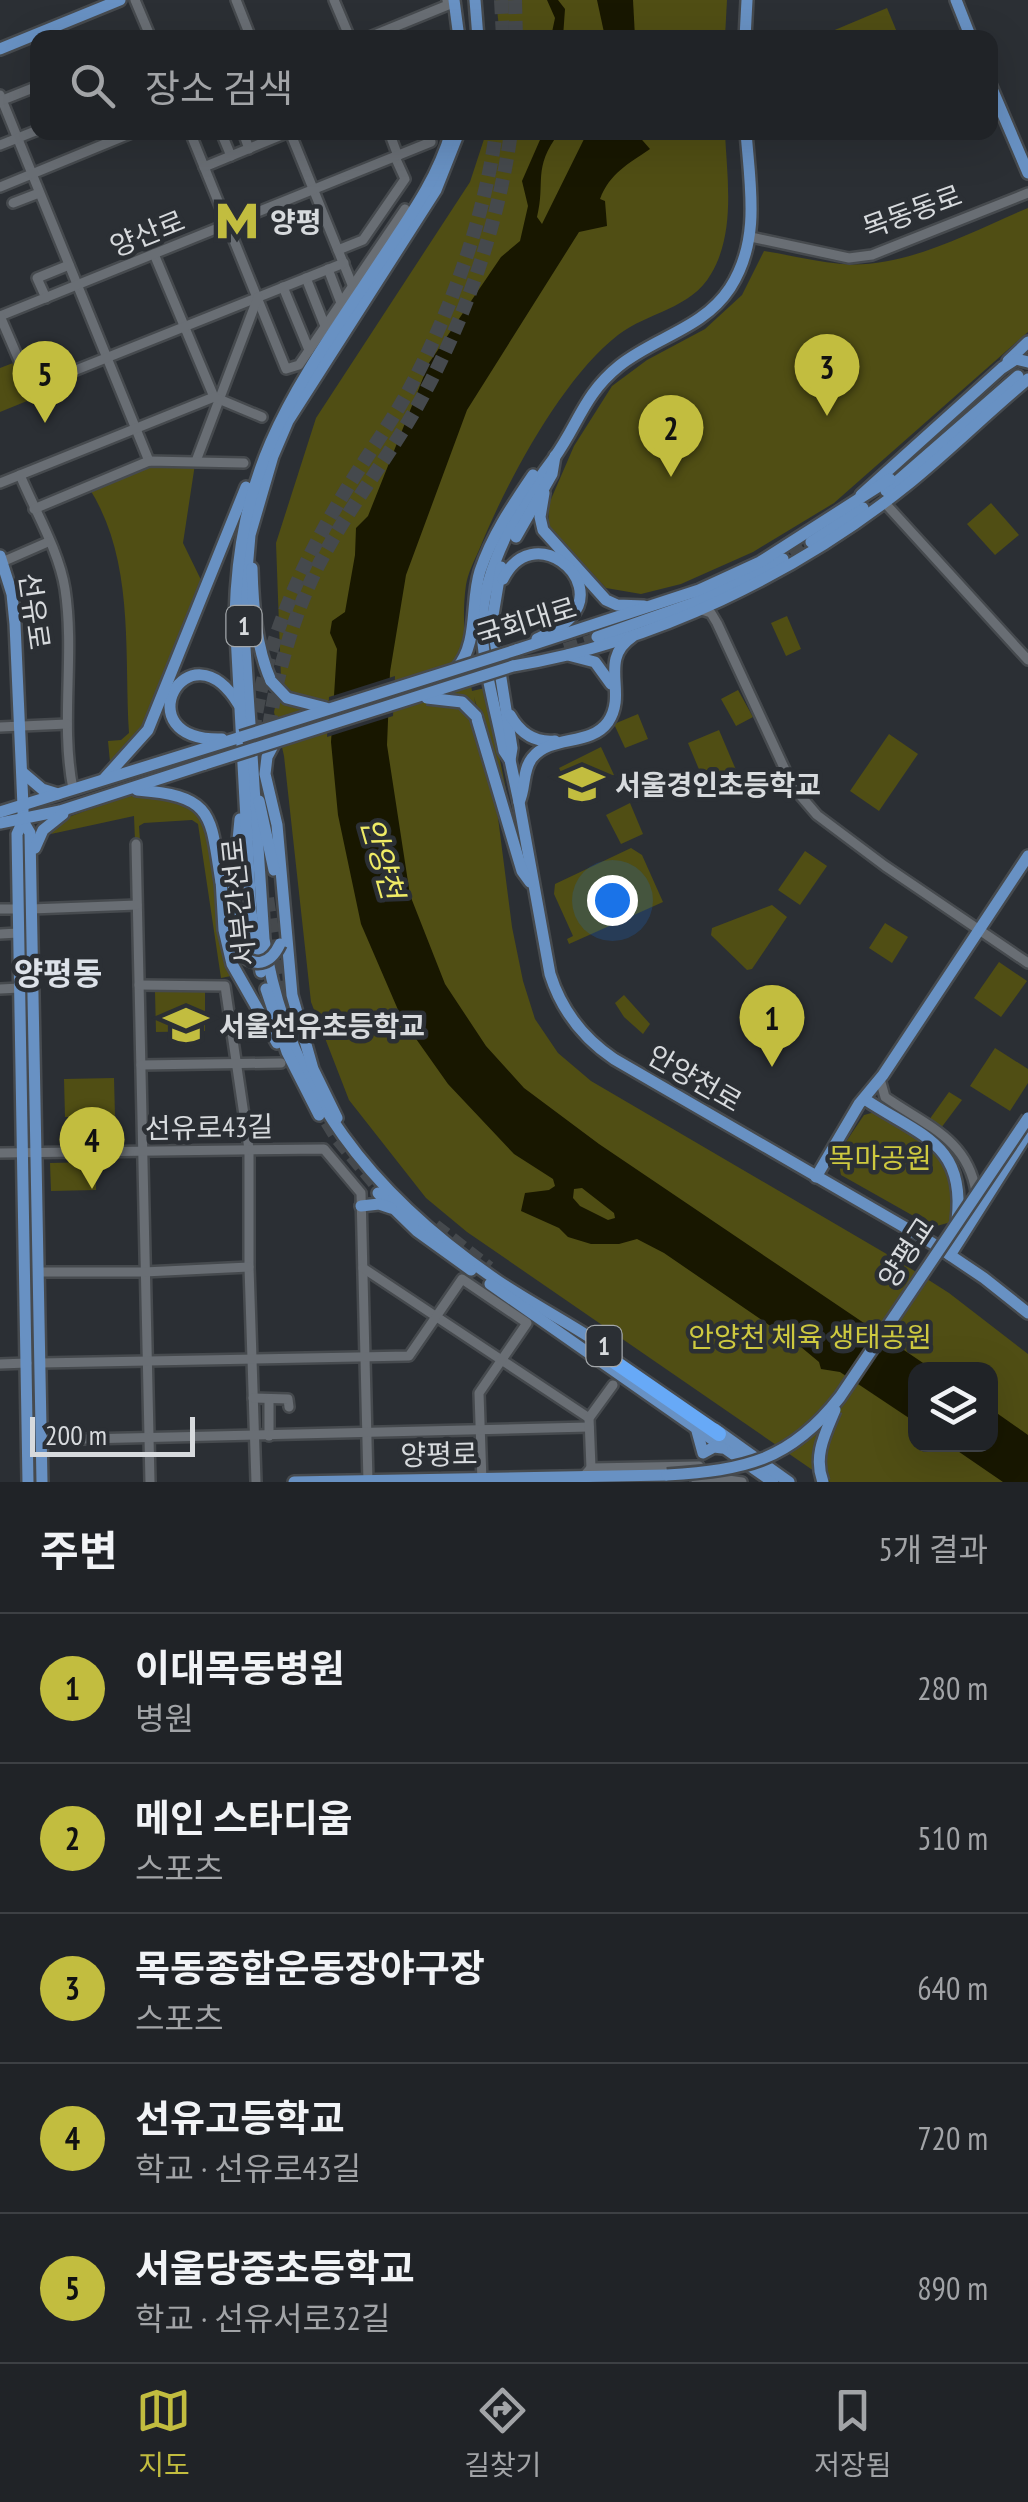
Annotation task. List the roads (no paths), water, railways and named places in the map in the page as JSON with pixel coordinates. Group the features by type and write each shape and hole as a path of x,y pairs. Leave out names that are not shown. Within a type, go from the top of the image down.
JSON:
{"highway":[{"path":"593,1348 720,1441"}],"main road":[{"path":"59,30 120,0"},
{"path":"472,0 474,30"},
{"path":"740,0 745,30"},
{"path":"746,30 747,0"},
{"path":"956,0 968,30"},
{"path":"452,1 459,30"},
{"path":"0,48 30,39"},
{"path":"998,103 1028,173"},
{"name":"서부간선로","path":"448,140 428,188 297,386 264,453 250,497 236,578 239,706 268,971 289,1035 330,1118 354,1154 395,1199 500,1282 680,1399 720,1441 767,1480"},
{"name":"서부간선로","path":"457,140 436,190 288,421 272,456 250,534 243,617 250,705 248,779 255,940 272,1012 298,1076 330,1134 391,1208 456,1260 698,1431 789,1482"},
{"name":"안양천로","path":"510,760 504,751 484,640 485,595 498,555 578,412 607,376 646,347 687,328 720,301 740,268 751,236 746,140"},
{"path":"513,666 564,656 699,610 796,560 884,502 1019,375 1028,342"},
{"path":"1019,375 1016,359 1028,362"},
{"name":"국회대로","path":"0,820 23,806 66,791 654,606 760,562 876,490 1019,375"},
{"name":"국회대로","path":"128,789 513,666 694,603 778,562 892,487 1019,375"},
{"path":"104,780 148,730 226,534 264,453"},
{"path":"456,669 470,644 475,588 496,532 539,467 555,456"},
{"name":"안양천로","path":"555,456 552,474 504,560 493,598 492,631 512,748 510,760 556,992 588,1038 619,1063 950,1255 1028,1313"},
{"path":"545,488 540,516 543,530 601,596 617,605 654,606"},
{"path":"256,508 253,598 264,665 286,698 340,707"},
{"path":"493,598 509,566 521,557 535,554 561,560 579,584 580,598 570,620 516,650"},
{"name":"선유로","path":"1,560 12,594 21,726 23,821 17,834 24,908 34,1363 42,1482"},
{"path":"519,802 528,766 536,753 595,734 608,722 618,697 615,656 626,641 644,630"},
{"path":"504,699 520,730 538,740 558,740 596,729 612,707 610,681 592,660 564,656"},
{"path":"239,706 218,678 203,674 180,682 169,705 177,726 197,738 241,737"},
{"path":"412,699 454,699 468,706 476,716 522,871 533,886"},
{"path":"248,779 232,904 238,952 247,961 261,964 270,960 283,932 277,825 264,774 267,756 280,739"},
{"path":"22,772 42,789 66,791"},
{"path":"248,779 265,824 292,995 314,1069 354,1154"},
{"path":"0,820 23,821 128,789 188,798 202,810 216,838 224,930 232,964 298,1076"},
{"path":"23,821 66,791"},
{"path":"30,872 36,840 43,830 79,805"},
{"path":"0,820 18,852"},
{"name":"선유로","path":"23,821 30,832 30,872 18,933 38,1272 28,1482"},
{"path":"816,1177 859,1104 866,1100 1026,863"},
{"path":"220,879 234,928"},
{"path":"866,1100 944,1152 956,1172 960,1195 958,1220"},
{"name":"양평교","path":"667,1475 726,1471 780,1453 812,1430 840,1397 1028,1118"},
{"path":"950,1255 1028,1132"},
{"path":"361,1200 391,1208"},
{"path":"456,1260 462,1279 480,1277"},
{"path":"521,1306 527,1324 544,1323"},
{"path":"823,1482 820,1448 840,1397"},
{"path":"698,1431 701,1459"},
{"path":"701,1459 720,1441"},
{"name":"양평로","path":"294,1482 667,1475"}],"street":[{"path":"135,0 148,30"},
{"path":"236,0 248,30"},
{"path":"334,0 347,30"},
{"path":"385,30 452,1"},
{"path":"30,89 1,99 149,461"},
{"path":"0,145 30,133"},
{"path":"0,187 103,140"},
{"path":"193,140 286,369 300,365 405,210"},
{"path":"224,140 230,156"},
{"path":"246,140 250,149"},
{"path":"204,167 271,140"},
{"path":"293,140 353,286"},
{"path":"338,250 363,240 404,178 391,140"},
{"name":"양산로","path":"107,359 30,388 0,316 431,142"},
{"path":"14,203 40,193"},
{"name":"목동동로","path":"751,236 849,258 872,255 1028,193"},
{"path":"154,254 216,398 262,417"},
{"path":"107,359 344,263"},
{"path":"46,298 38,278 69,265"},
{"path":"328,269 341,303"},
{"path":"306,278 325,326"},
{"path":"284,287 309,350"},
{"path":"196,461 216,398 258,297"},
{"path":"0,482 216,398"},
{"path":"34,509 149,461 244,463"},
{"path":"20,474 63,579 68,620 66,791"},
{"path":"884,502 1028,660"},
{"name":"선유로","path":"1,560 48,542"},
{"path":"717,623 714,612 718,602"},
{"path":"699,610 711,613 717,623 793,786 817,815 1028,963"},
{"path":"0,727 67,724"},
{"path":"136,844 150,1482"},
{"path":"0,909 137,905"},
{"path":"0,934 18,933"},
{"path":"140,986 224,986 249,1148 256,1482"},
{"path":"0,988 20,988"},
{"path":"141,1065 281,1063"},
{"path":"880,1079 885,1097 958,1147 973,1172 976,1192 991,1192"},
{"name":"선유로43길","path":"0,1153 321,1147 361,1200"},
{"path":"361,1200 368,1481"},
{"path":"38,1272 249,1267"},
{"path":"364,1268 589,1422"},
{"path":"0,1364 409,1356 462,1279 527,1324 479,1393 482,1480"},
{"path":"588,1476 589,1422 613,1385"},
{"path":"269,1436 271,1396"},
{"path":"253,1398 288,1399 289,1407"},
{"path":"42,1440 480,1432 589,1422"},
{"path":"701,1459 700,1482 742,1482"},
{"name":"양평로","path":"588,1476 701,1459"}],"water":[{"path":"547,0 558,0 565,9 564,30 552,30 555,18"},
{"path":"597,0 633,0 635,30 603,30"},
{"name":"안양천","path":"540,140 554,140 543,166 537,217 542,224 584,140 642,140 650,149 609,182 600,199 605,201 607,226 579,232 467,410 406,575 390,672 387,745 410,895 445,984 486,1046 524,1088 599,1144 922,1362 908,1362 908,1417 840,1372 821,1369 819,1362 801,1347 664,1253 637,1239 619,1244 591,1244 568,1237 559,1228 521,1211 525,1193 549,1190 555,1186 553,1179 514,1154 448,1084 402,1019 361,924 338,815 331,742 337,649 330,633 332,621 345,612 356,528 368,516 429,363 501,257 520,241 528,206 522,181","holes":["582,1188 614,1213 615,1218 608,1220 580,1206 573,1198 574,1189"]},
{"path":"998,1414 1028,1435 1028,1482 1003,1482 959,1452 998,1452"}],"tunnel":[{"path":"501,0 503,30"},
{"path":"515,0 516,30"},
{"path":"253,733 267,664 304,566 337,504 406,396 453,293 484,197 495,140"},
{"path":"262,812 266,749 276,687 293,626 328,548 414,412 448,346 487,241 510,140"},
{"path":"774,567 824,537"},
{"path":"565,650 611,635"},
{"path":"267,898 280,983 305,1056"},
{"path":"316,1104 337,1138 387,1198"},
{"path":"435,1226 489,1268"}],"place":[{"name":"양평","path":"237,221"},
{"name":"목동종합운동장야구장","path":"827,416"},
{"name":"서울당중초등학교","path":"45,423"},
{"name":"메인 스타디움","path":"671,477"},
{"name":"서울경인초등학교","path":"582,784"},
{"name":"서울선유초등학교","path":"186,1025"},
{"name":"이대목동병원","path":"772,1067"},
{"name":"선유고등학교","path":"92,1189"}],"district":[{"name":"양평동","path":"58,973"}],"park label":[{"name":"목마공원","path":"880,1157"},
{"name":"안양천 체육 생태공원","path":"810,1336"}]}
